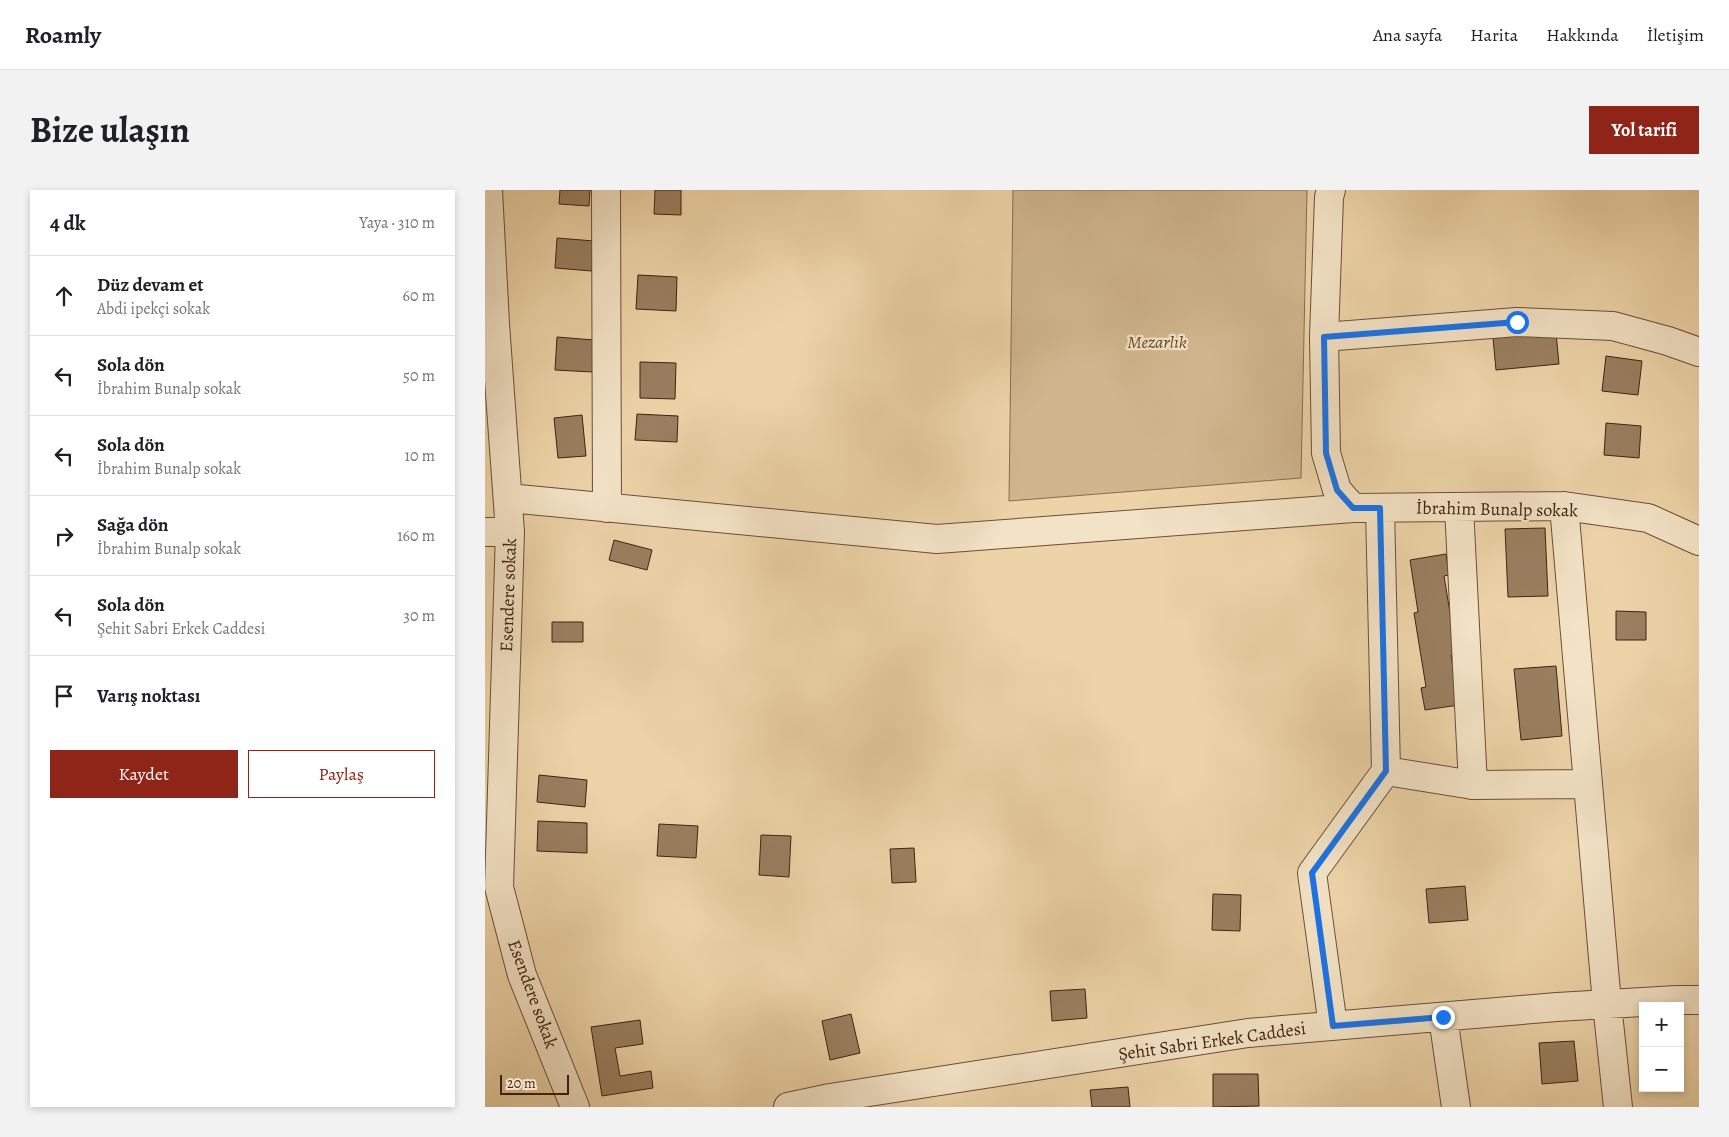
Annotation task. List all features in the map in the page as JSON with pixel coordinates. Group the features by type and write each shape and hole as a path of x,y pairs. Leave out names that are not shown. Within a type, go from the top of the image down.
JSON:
{"street":[{"name":"Esendere sokak","path":"488,190 490,324 508,498 498,532 499,887 522,974 575,1107"},
{"path":"606,190 607,508"},
{"path":"1331,190 1329,197 1324,337 1326,453 1337,490 1353,508"},
{"path":"1324,337 1517,322 1613,326 1668,341 1699,352"},
{"name":"İbrahim Bunalp sokak","path":"508,498 937,539 1353,508 1564,506 1648,518 1699,541"},
{"path":"1564,506 1607,1004 1618,1107"},
{"path":"1459,507 1473,784"},
{"path":"1333,1026 1312,873 1386,771 1380,508"},
{"path":"1386,771 1473,784 1588,784"},
{"name":"Şehit Sabri Erkek Caddesi","path":"788,1107 830,1098 1248,1033 1607,1004 1699,1000"},
{"path":"1443,1017 1456,1107"}],"green space":[{"name":"Mezarlık","path":"1013,190 1307,190 1301,478 1009,501"}],"building":[{"path":"560,190 590,190 589,206 559,204"},
{"path":"655,190 681,190 681,215 654,214"},
{"path":"557,238 594,241 592,271 555,268"},
{"path":"638,275 677,277 676,311 636,309"},
{"path":"1556,333 1559,364 1496,370 1493,338"},
{"path":"557,337 594,340 593,372 555,370"},
{"path":"1606,356 1642,361 1638,395 1602,391"},
{"path":"640,362 676,363 675,399 640,398"},
{"path":"637,414 678,416 677,442 635,440"},
{"path":"582,415 586,456 558,458 554,418"},
{"path":"1606,423 1641,426 1639,458 1604,455"},
{"path":"1545,528 1548,596 1508,597 1505,529"},
{"path":"614,540 652,550 647,570 609,560"},
{"path":"1446,554 1449,575 1444,576 1457,655 1451,655 1459,705 1425,710 1421,688 1426,687 1414,613 1418,612 1410,560"},
{"path":"1616,611 1646,612 1646,640 1616,640"},
{"path":"552,622 583,622 583,642 552,642"},
{"path":"1556,666 1562,736 1521,740 1514,669"},
{"path":"539,775 587,780 585,807 537,802"},
{"path":"538,821 587,823 587,853 537,851"},
{"path":"659,824 698,826 696,858 657,856"},
{"path":"761,835 791,836 789,877 759,875"},
{"path":"914,848 916,882 892,883 890,849"},
{"path":"1465,886 1468,920 1429,923 1426,889"},
{"path":"1213,894 1241,895 1240,931 1212,930"},
{"path":"1085,989 1087,1018 1052,1021 1050,991"},
{"path":"851,1014 860,1053 830,1060 822,1021"},
{"path":"640,1020 643,1044 615,1048 620,1076 651,1071 653,1088 602,1096 591,1027"},
{"path":"1574,1041 1578,1081 1542,1084 1539,1043"},
{"path":"1213,1074 1258,1074 1259,1106 1213,1107"},
{"path":"1128,1087 1130,1107 1092,1107 1090,1090"}],"route":[{"path":"1443,1017 1333,1026 1312,873 1386,771 1380,508 1353,508 1337,490 1326,453 1324,337 1517,322"}]}
